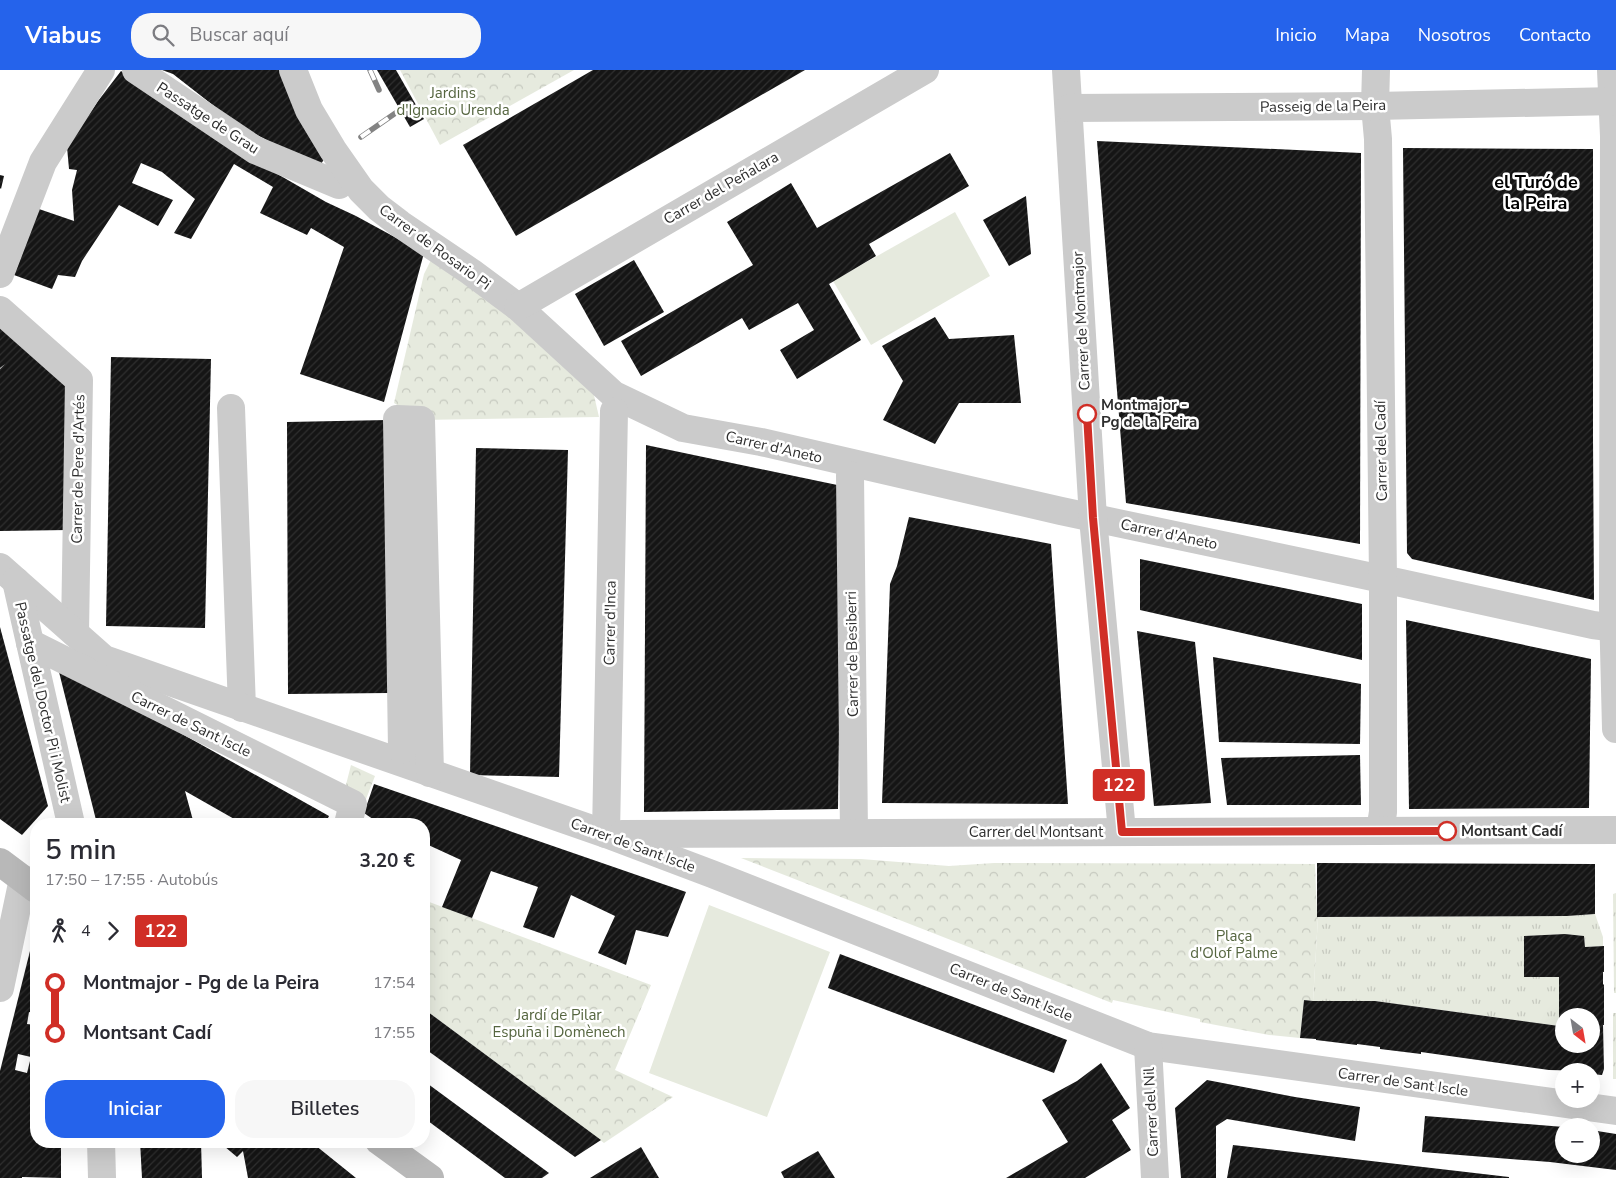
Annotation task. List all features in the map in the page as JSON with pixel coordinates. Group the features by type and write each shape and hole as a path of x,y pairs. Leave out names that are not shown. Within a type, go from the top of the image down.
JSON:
{"main road":[{"path":"0,862 30,884"},
{"path":"389,1148 430,1178"}],"street":[{"path":"0,274 43,162 101,70"},
{"name":"Passatge de Grau","path":"136,70 255,150 338,185"},
{"name":"Carrer de Rosario Pi","path":"293,70 309,110 333,150 361,190 379,208 400,224 471,272 518,307 614,403"},
{"name":"Carrer del Peñalara","path":"518,307 925,70"},
{"path":"1066,70 1069,108"},
{"name":"Carrer del Cadí","path":"1376,70 1383,579 1383,812 1380,832"},
{"path":"1611,70 1614,101 1616,729"},
{"name":"Passeig de la Peira","path":"1069,108 1375,106 1614,101"},
{"name":"Carrer de Montmajor","path":"1069,108 1093,518 1122,832"},
{"name":"Carrer de Pere d'Artés","path":"0,310 79,380 75,633"},
{"name":"Carrer d'Aneto","path":"614,403 683,428 761,442 1093,518 1592,625 1615,628"},
{"name":"Carrer d'Inca","path":"606,834 614,403"},
{"path":"231,408 242,708"},
{"path":"402,750 396,419 420,420 430,773"},
{"name":"Carrer de Besiberri","path":"850,475 854,833"},
{"name":"Carrer de Sant Iscle","path":"8,574 104,659 242,708 364,762 430,773 606,834 1148,1046 1616,1111"},
{"name":"Passatge del Doctor Pi i Molist","path":"8,574 30,643 70,818"},
{"name":"Carrer de Sant Iscle","path":"30,643 351,814"},
{"name":"Carrer del Montsant","path":"606,834 1616,830"},
{"path":"0,988 30,884"},
{"name":"Carrer del Nil","path":"1148,1046 1153,1177"},
{"path":"101,1148 102,1178"}],"green space":[{"name":"Jardins d'Ignacio Urenda","path":"400,70 574,70 440,145"},
{"path":"955,212 990,276 871,345 833,281"},
{"path":"431,260 498,305 593,391 599,417 421,420 394,403 424,274"},
{"path":"351,765 375,776 359,817 360,818 338,818"},
{"name":"Plaça d'Olof Palme","path":"741,858 861,859 949,866 994,863 1315,864 1318,917 1313,1001 1304,1000 1300,1038 1269,1035 1200,1022 1200,1019 1113,1000 1112,1003"},
{"path":"1616,893 1616,993 1614,993 1613,894"},
{"name":"Jardí de Pilar Espuña i Domènech","path":"430,902 651,985 615,1070 673,1097 604,1143 430,1013"},
{"path":"709,905 830,952 767,1117 649,1073"},
{"name":"Plaça d'Olof Palme","path":"1595,914 1603,937 1603,946 1585,947 1584,936 1565,934 1525,936 1524,977 1559,977 1559,1008 1555,1008 1555,1025 1375,1001 1313,1001 1318,917 1567,916"},
{"path":"1613,1013 1616,1013 1616,1079 1613,1079"}],"building":[{"path":"162,70 283,70 326,156 318,169 241,127 173,74"},
{"path":"377,70 396,70 424,119 410,127"},
{"path":"593,70 805,70 516,236 463,145"},
{"path":"121,71 193,124 241,153 326,202 424,253 384,402 300,374 344,247 311,228 307,235 260,213 273,187 234,164 191,239 174,233 195,199 162,172 141,163 132,183 173,200 158,226 119,205 82,261 75,277 58,275 52,289 14,275 39,209 74,221 72,190 77,170 69,169 67,147"},
{"path":"1097,141 1361,153 1360,544 1126,503"},
{"path":"1403,148 1593,149 1594,600 1412,559 1407,553"},
{"path":"950,153 969,186 869,244 876,256 829,284 861,340 797,379 780,350 814,330 798,303 749,330 742,318 641,376 621,341 753,265 727,222 791,183 817,228"},
{"path":"0,175 4,176 1,189 0,188"},
{"path":"1026,196 1031,254 1009,266 983,220"},
{"path":"634,260 664,312 604,346 575,294"},
{"path":"935,317 949,339 1014,335 1021,403 959,403 935,444 883,420 903,381 882,346"},
{"path":"0,325 72,391 68,530 0,531 0,369 5,364 0,368"},
{"path":"111,357 211,359 205,628 106,626"},
{"path":"388,420 389,693 288,694 287,422"},
{"path":"646,445 842,486 838,809 644,812"},
{"path":"476,448 568,450 559,777 470,775"},
{"path":"909,517 1051,544 1068,804 882,803 890,584 897,566"},
{"path":"1140,559 1362,604 1362,660 1140,610"},
{"path":"1406,620 1591,659 1589,808 1409,809"},
{"path":"0,627 48,806 37,818 30,818 30,826 22,835 0,819"},
{"path":"1137,631 1195,642 1211,803 1154,806"},
{"path":"1213,657 1361,684 1360,744 1219,742"},
{"path":"57,664 329,816 328,818 232,818 185,791 192,818 96,818"},
{"path":"1360,755 1361,805 1227,805 1221,758"},
{"path":"374,784 686,892 668,937 636,930 626,965 598,953 615,916 571,895 554,938 523,927 538,887 491,871 472,918 442,907 461,860 430,846 430,818 371,818 364,813"},
{"path":"1317,863 1595,864 1595,914 1567,916 1317,917"},
{"path":"1565,934 1584,936 1585,947 1604,946 1604,1069 1602,1075 1600,1075 1600,1063 1555,1063 1555,1070 1549,1070 1421,1052 1421,1054 1380,1049 1380,1047 1300,1038 1304,1000 1375,1001 1555,1025 1555,1053 1600,1053 1600,1008 1559,1008 1559,977 1524,977 1524,936"},
{"path":"30,951 30,1012 27,1024 30,1024 30,1057 18,1054 15,1070 27,1073 30,1061 30,1148 61,1148 61,1178 0,1178 0,1071"},
{"path":"840,954 1067,1040 1054,1073 828,988"},
{"path":"430,1013 601,1140 575,1157 430,1052"},
{"path":"1101,1063 1130,1108 1112,1120 1131,1150 1085,1178 1006,1178 1068,1142 1042,1100 1077,1081"},
{"path":"1207,1080 1360,1107 1355,1141 1227,1119 1216,1126 1216,1178 1181,1178 1175,1108"},
{"path":"430,1085 549,1173 542,1178 505,1178 430,1122"},
{"path":"1425,1116 1555,1126 1555,1163 1422,1152"},
{"path":"1600,1131 1616,1134 1616,1170 1558,1163 1600,1163"},
{"path":"1233,1145 1509,1177 1509,1178 1227,1178"},
{"path":"641,1147 659,1178 590,1178"},
{"path":"140,1148 201,1148 202,1178 142,1178"},
{"path":"226,1148 319,1148 356,1178 248,1178 243,1151 237,1157"},
{"path":"818,1151 835,1178 784,1178 781,1172"}],"railway":[{"path":"370,70 379,90"},
{"path":"361,137 410,103"}],"bus line":[{"name":"122","path":"1087,414 1093,518 1122,832 1447,831"}],"place":[{"name":"Montmajor - Pg de la Peira","path":"1087,414"},
{"name":"Montsant Cadí","path":"1447,831"}],"district":[{"name":"el Turó de la Peira","path":"1536,192"}]}
